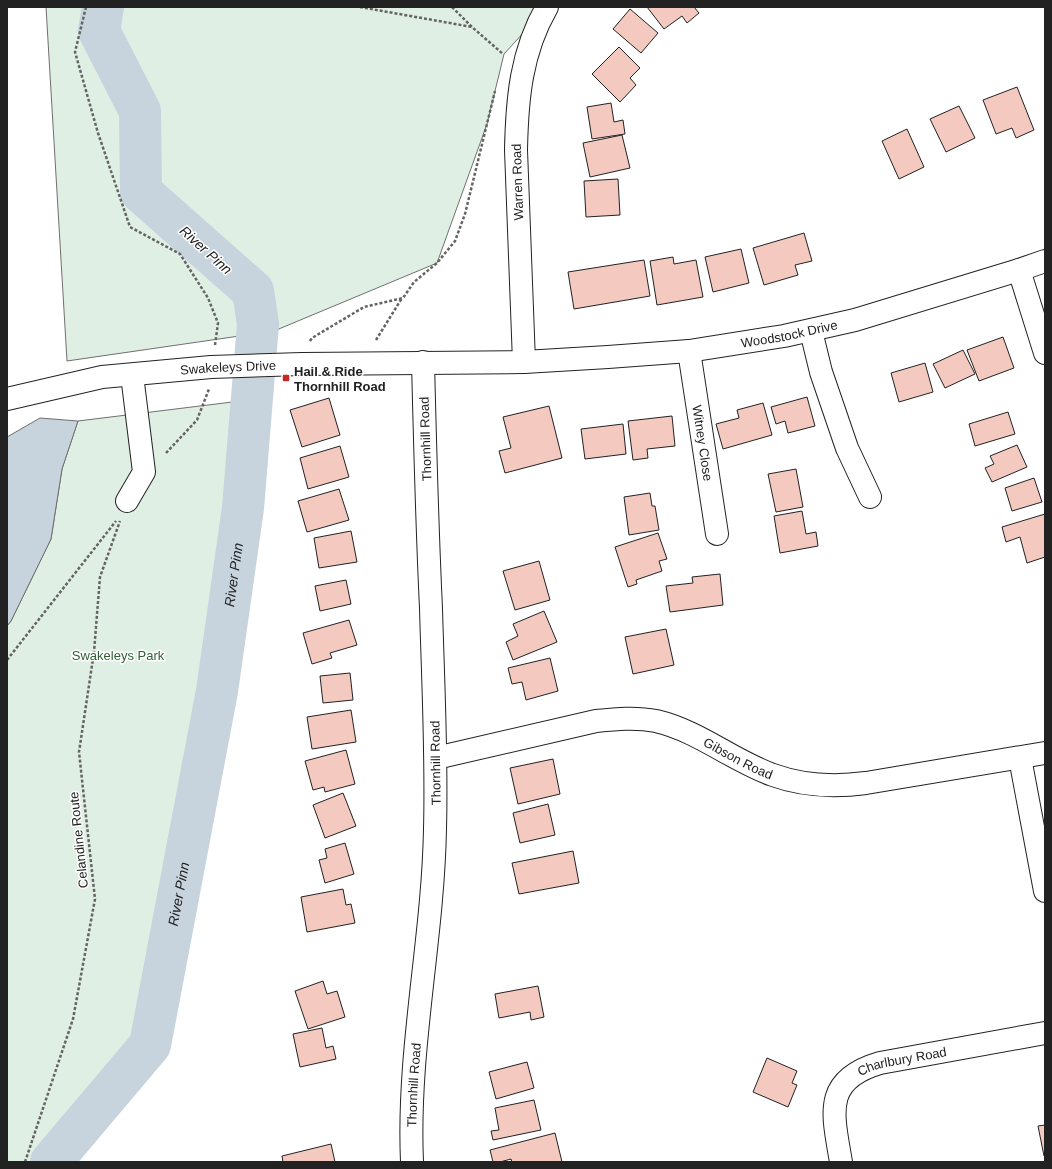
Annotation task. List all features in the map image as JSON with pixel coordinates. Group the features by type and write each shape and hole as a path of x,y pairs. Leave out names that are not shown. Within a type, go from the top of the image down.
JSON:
{"street":[{"name":"Warren Road","path":"524,362 516,123 525,61 534,32 547,7"},
{"name":"Woodstock Drive","path":"524,362 608,358 689,351 812,331 855,320 1045,261"},
{"path":"1019,270 1045,353"},
{"path":"812,331 821,372 847,448 870,497"},
{"name":"Witney Close","path":"689,351 717,534"},
{"name":"Swakeleys Drive","path":"7,400 102,377 220,367 422,362 524,362"},
{"name":"Thornhill Road","path":"412,1162 412,1109 415,1044 427,949 432,890 436,758 422,362"},
{"path":"122,513 144,472 132,375"},
{"name":"Gibson Road","path":"436,758 596,721 626,719 639,719 657,722 676,728 693,734 732,757 759,770 791,781 823,786 844,786 866,783 1045,753"},
{"path":"1020,758 1045,892"},
{"name":"Charlbury Road","path":"841,1162 834,1109 840,1088 855,1074 867,1067 880,1063 1045,1033"}],"path":[{"path":"86,7 75,52 98,133 130,227 180,254 208,298 218,323 215,345 220,367 196,420 158,462 144,472"},
{"path":"360,7 472,27"},
{"path":"452,7 472,27 504,54"},
{"path":"374,342 414,282 437,263 455,241 465,214 496,85"},
{"path":"302,364 312,338 364,307 402,298"},
{"path":"7,660 122,513"},
{"name":"Celandine Route","path":"25,1162 73,1019 95,899 79,752 94,652 100,577 122,513"}],"green space":[{"path":"46,7 547,7 504,54 487,124 437,263 274,331 67,361"},
{"name":"Swakeleys Park","path":"265,398 206,837 169,1001 68,1162 7,1162 7,626 11,621 51,539 62,469 78,421"}],"shaded area":[{"path":"40,418 78,421 62,469 51,539 11,621 7,626 7,437"}],"building":[{"path":"647,7 694,7 699,13 687,23 682,16 664,29"},
{"path":"630,9 658,33 641,53 613,29"},
{"path":"619,47 640,68 630,78 636,85 620,102 592,74"},
{"path":"1017,87 1034,130 1016,138 1012,128 996,134 983,100"},
{"path":"611,103 614,122 623,120 625,134 592,139 587,107"},
{"path":"959,106 975,138 946,152 930,119"},
{"path":"907,129 924,167 899,179 882,141"},
{"path":"622,135 630,168 590,177 583,143"},
{"path":"618,179 620,215 586,217 584,181"},
{"path":"804,233 812,261 795,265 798,275 764,285 753,248"},
{"path":"741,249 749,283 713,292 705,257"},
{"path":"673,257 674,264 696,260 703,297 657,305 650,261"},
{"path":"644,260 650,296 574,309 568,272"},
{"path":"1003,337 1014,368 979,381 967,350"},
{"path":"963,350 975,374 945,388 933,364"},
{"path":"925,363 933,392 899,402 891,373"},
{"path":"807,397 815,426 788,433 785,421 776,424 771,407"},
{"path":"329,398 340,435 302,447 290,410"},
{"path":"763,403 772,435 723,449 716,424 739,418 737,410"},
{"path":"549,406 562,458 505,473 499,451 511,448 503,417"},
{"path":"1008,412 1015,434 975,446 969,424"},
{"path":"672,416 675,446 647,449 648,458 633,460 628,421"},
{"path":"623,424 626,454 585,459 581,429"},
{"path":"1017,445 1027,467 992,482 985,468 994,464 990,456"},
{"path":"340,446 349,477 308,489 300,458"},
{"path":"796,469 803,507 776,512 768,474"},
{"path":"1034,478 1042,502 1012,511 1005,488"},
{"path":"339,489 349,520 307,532 298,501"},
{"path":"650,493 652,506 655,506 659,530 629,535 624,497"},
{"path":"802,511 806,534 816,532 818,546 780,553 774,516"},
{"path":"1045,514 1045,557 1027,563 1020,537 1006,542 1002,527"},
{"path":"351,531 357,562 319,568 314,538"},
{"path":"658,533 667,559 659,561 662,571 636,580 637,584 628,587 615,547"},
{"path":"539,561 550,600 515,610 503,571"},
{"path":"720,574 723,605 670,612 666,586 693,583 692,577"},
{"path":"346,580 351,604 320,611 315,586"},
{"path":"544,611 557,642 513,660 506,642 518,636 513,624"},
{"path":"349,620 357,645 330,653 332,658 312,664 303,633"},
{"path":"666,629 674,665 633,674 625,637"},
{"path":"550,658 558,691 526,700 522,682 512,684 508,668"},
{"path":"350,673 353,700 323,703 320,676"},
{"path":"351,710 356,742 312,749 307,717"},
{"path":"346,750 355,784 325,792 324,787 313,790 305,761"},
{"path":"553,759 560,794 518,804 510,768"},
{"path":"343,793 356,826 325,838 313,805"},
{"path":"548,804 555,835 520,843 513,813"},
{"path":"345,843 354,874 325,883 319,860 327,858 325,849"},
{"path":"573,851 579,883 519,894 512,863"},
{"path":"343,889 346,905 351,904 355,923 307,932 301,897"},
{"path":"323,981 327,994 337,991 345,1017 308,1029 295,991"},
{"path":"538,986 544,1017 531,1020 530,1012 499,1018 495,994"},
{"path":"322,1028 326,1048 333,1046 336,1059 300,1067 293,1034"},
{"path":"767,1058 797,1071 792,1083 797,1085 788,1107 753,1092"},
{"path":"527,1062 534,1088 496,1099 489,1072"},
{"path":"534,1100 541,1130 493,1140 491,1131 499,1130 495,1108"},
{"path":"1045,1125 1045,1156 1044,1156 1038,1126"},
{"path":"555,1133 562,1162 512,1162 511,1159 493,1162 490,1150"},
{"path":"331,1144 335,1162 283,1162 282,1156"}],"waterway":[{"name":"River Pinn","path":"51,1162 150,1045 217,691 243,508 258,324 253,291 141,192 140,111 99,31 103,7"}],"place":[{"name":"Hail & Ride Thornhill Road","path":"286,378"}]}
